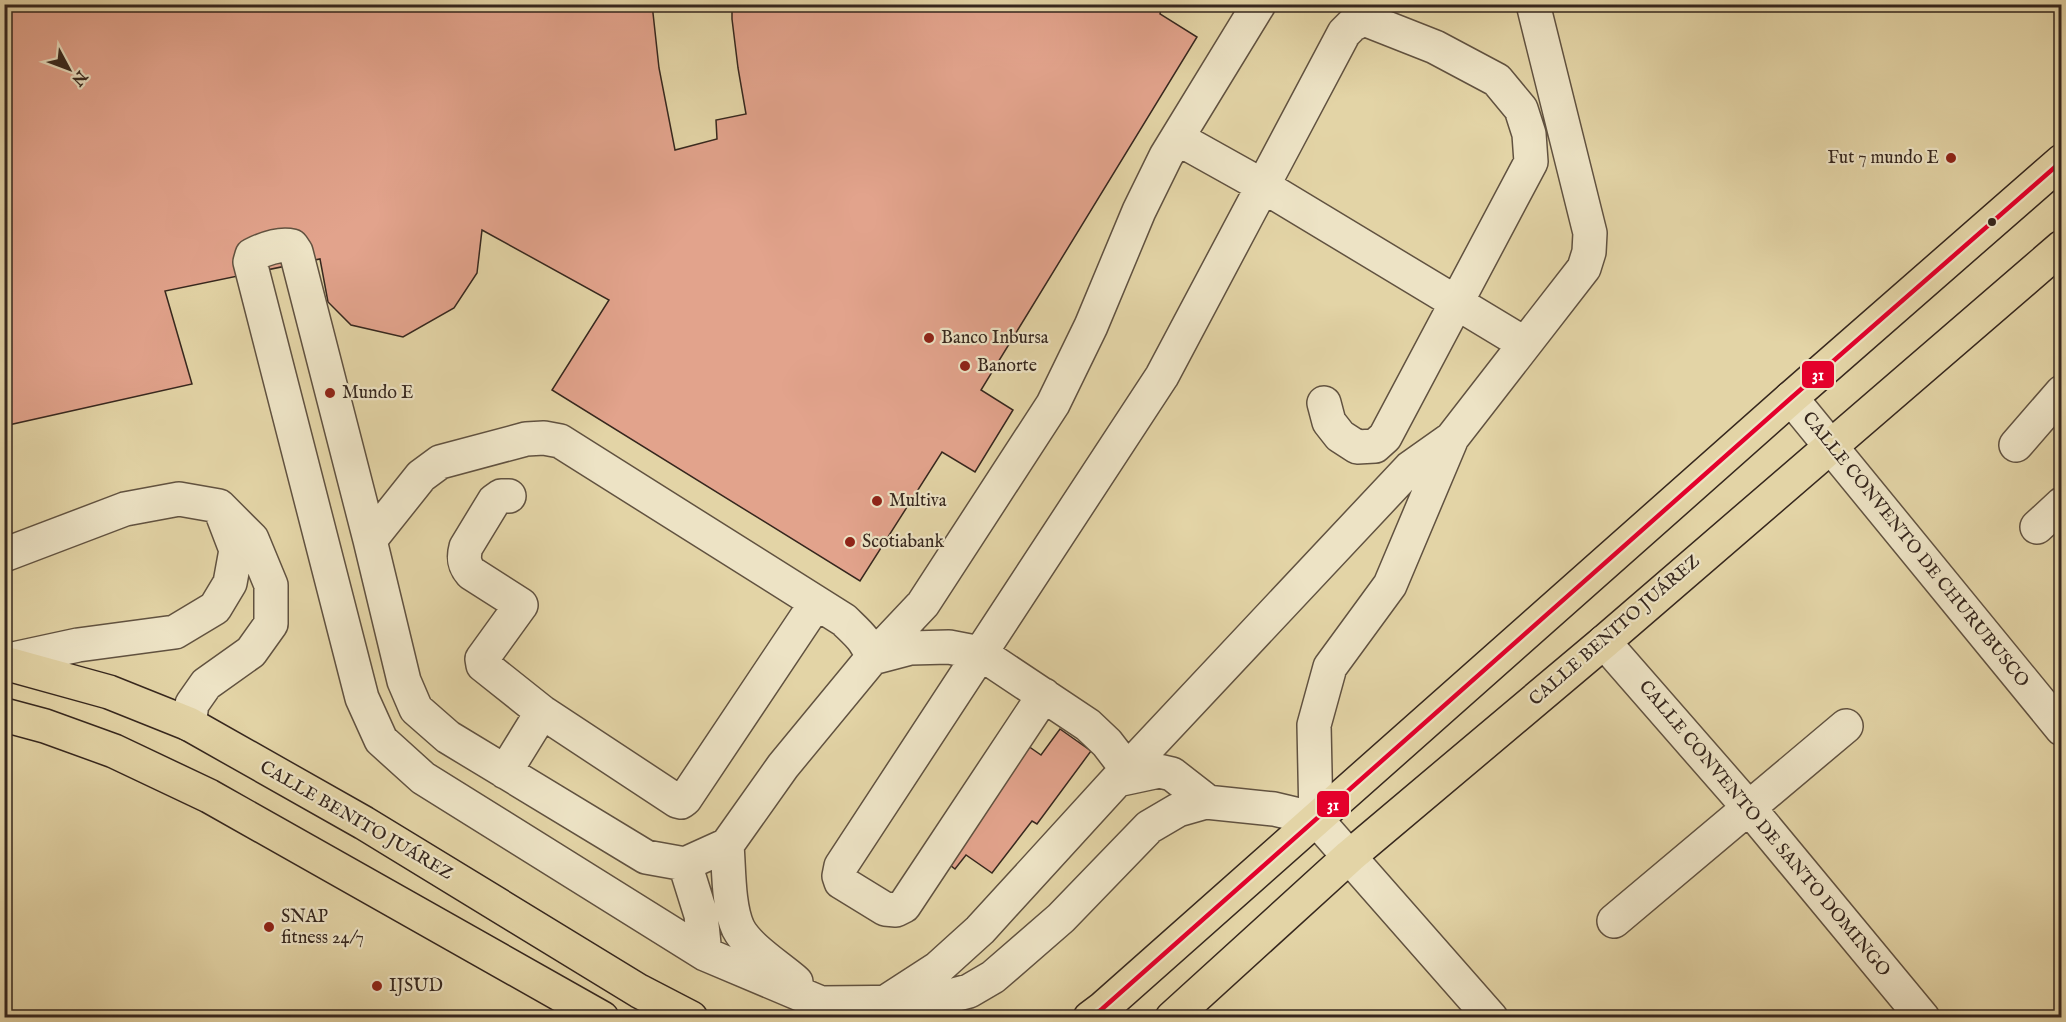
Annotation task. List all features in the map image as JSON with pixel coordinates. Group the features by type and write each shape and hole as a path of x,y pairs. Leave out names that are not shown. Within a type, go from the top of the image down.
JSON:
{"main road":[{"path":"1090,1017 1102,1009 2061,161"},
{"name":"CALLE BENITO JUÁREZ","path":"1172,1017 1350,856 1604,642 2061,247"},
{"name":"CALLE BENITO JUÁREZ","path":"4,662 109,692 189,724 364,823 639,992 691,1017"},
{"path":"4,716 45,726 114,751 210,796 602,1017"}],"street":[{"path":"1259,4 1166,156 1138,211 1092,326 1053,404 923,604 872,658 783,766 726,845 685,864 646,857 448,737 416,709 404,681 296,252 292,246 286,245 258,252 252,255 250,262 362,698 381,740 423,778 705,954 821,1003 927,1002 969,991 993,976 1061,918 1149,827 1178,810 1208,802 1274,809 1316,819 1491,1017"},
{"path":"1316,819 1314,725 1330,667 1390,585 1452,438 1584,268 1589,252 1590,233 1533,4"},
{"path":"1044,695 904,906 896,910 885,909 841,882 839,876 842,866 1162,375 1344,33 1364,18 1435,47 1497,80 1521,109 1529,134 1531,162 1385,437 1375,446 1357,447 1340,436 1329,422 1324,402"},
{"path":"1177,138 1263,186 1525,344"},
{"name":"CALLE CONVENTO DE CHURUBUSCO","path":"1791,398 2061,729"},
{"path":"2016,446 2059,402"},
{"path":"370,540 421,476 440,462 526,439 544,438 560,441 844,620 862,637 869,647 872,658"},
{"path":"884,1003 938,968 980,930 1122,774 1410,468 1452,438"},
{"path":"509,496 501,496 494,501 466,547 464,561 471,573 521,605 482,662 483,665 542,712 681,802 816,603"},
{"path":"4,555 125,509 179,500 219,506 252,539 271,585 271,624 251,652 206,684 192,704 189,724"},
{"path":"2037,527 2061,504"},
{"path":"4,662 78,645 175,632 215,608 230,583 236,550 219,506"},
{"name":"CALLE CONVENTO DE SANTO DOMINGO","path":"1604,642 1749,808 1923,1017"},
{"path":"872,658 910,648 949,647 980,653 1088,725 1107,743 1122,774"},
{"path":"505,772 542,712"},
{"path":"1614,921 1846,726"},
{"path":"1122,774 1159,771 1172,774 1208,802"},
{"path":"726,845 733,912 738,928 747,941 821,1003"},
{"path":"685,864 701,915 705,954"}],"building":[{"name":"Mundo E","path":"4,4 652,4 659,68 675,150 717,139 716,120 746,114 738,68 732,4 1162,4 1160,14 1197,37 981,390 1013,410 975,472 942,452 860,581 552,390 609,300 482,230 477,273 454,308 403,337 351,325 328,302 320,259 165,291 192,384 4,426"},
{"path":"1060,729 1091,751 1037,824 1032,821 992,873 966,855 955,869 945,861 1028,746 1041,755"}],"transit line":[{"name":"31","path":"1090,1018 2062,161"}],"place":[{"name":"Fut 7 mundo E","path":"1951,158"},
{"name":"Banco Inbursa","path":"929,338"},
{"name":"Banorte","path":"965,366"},
{"name":"Mundo E","path":"330,393"},
{"name":"Multiva","path":"877,501"},
{"name":"Scotiabank","path":"850,542"},
{"name":"SNAP fitness 24/7","path":"269,927"},
{"name":"IJSUD","path":"377,986"}]}
